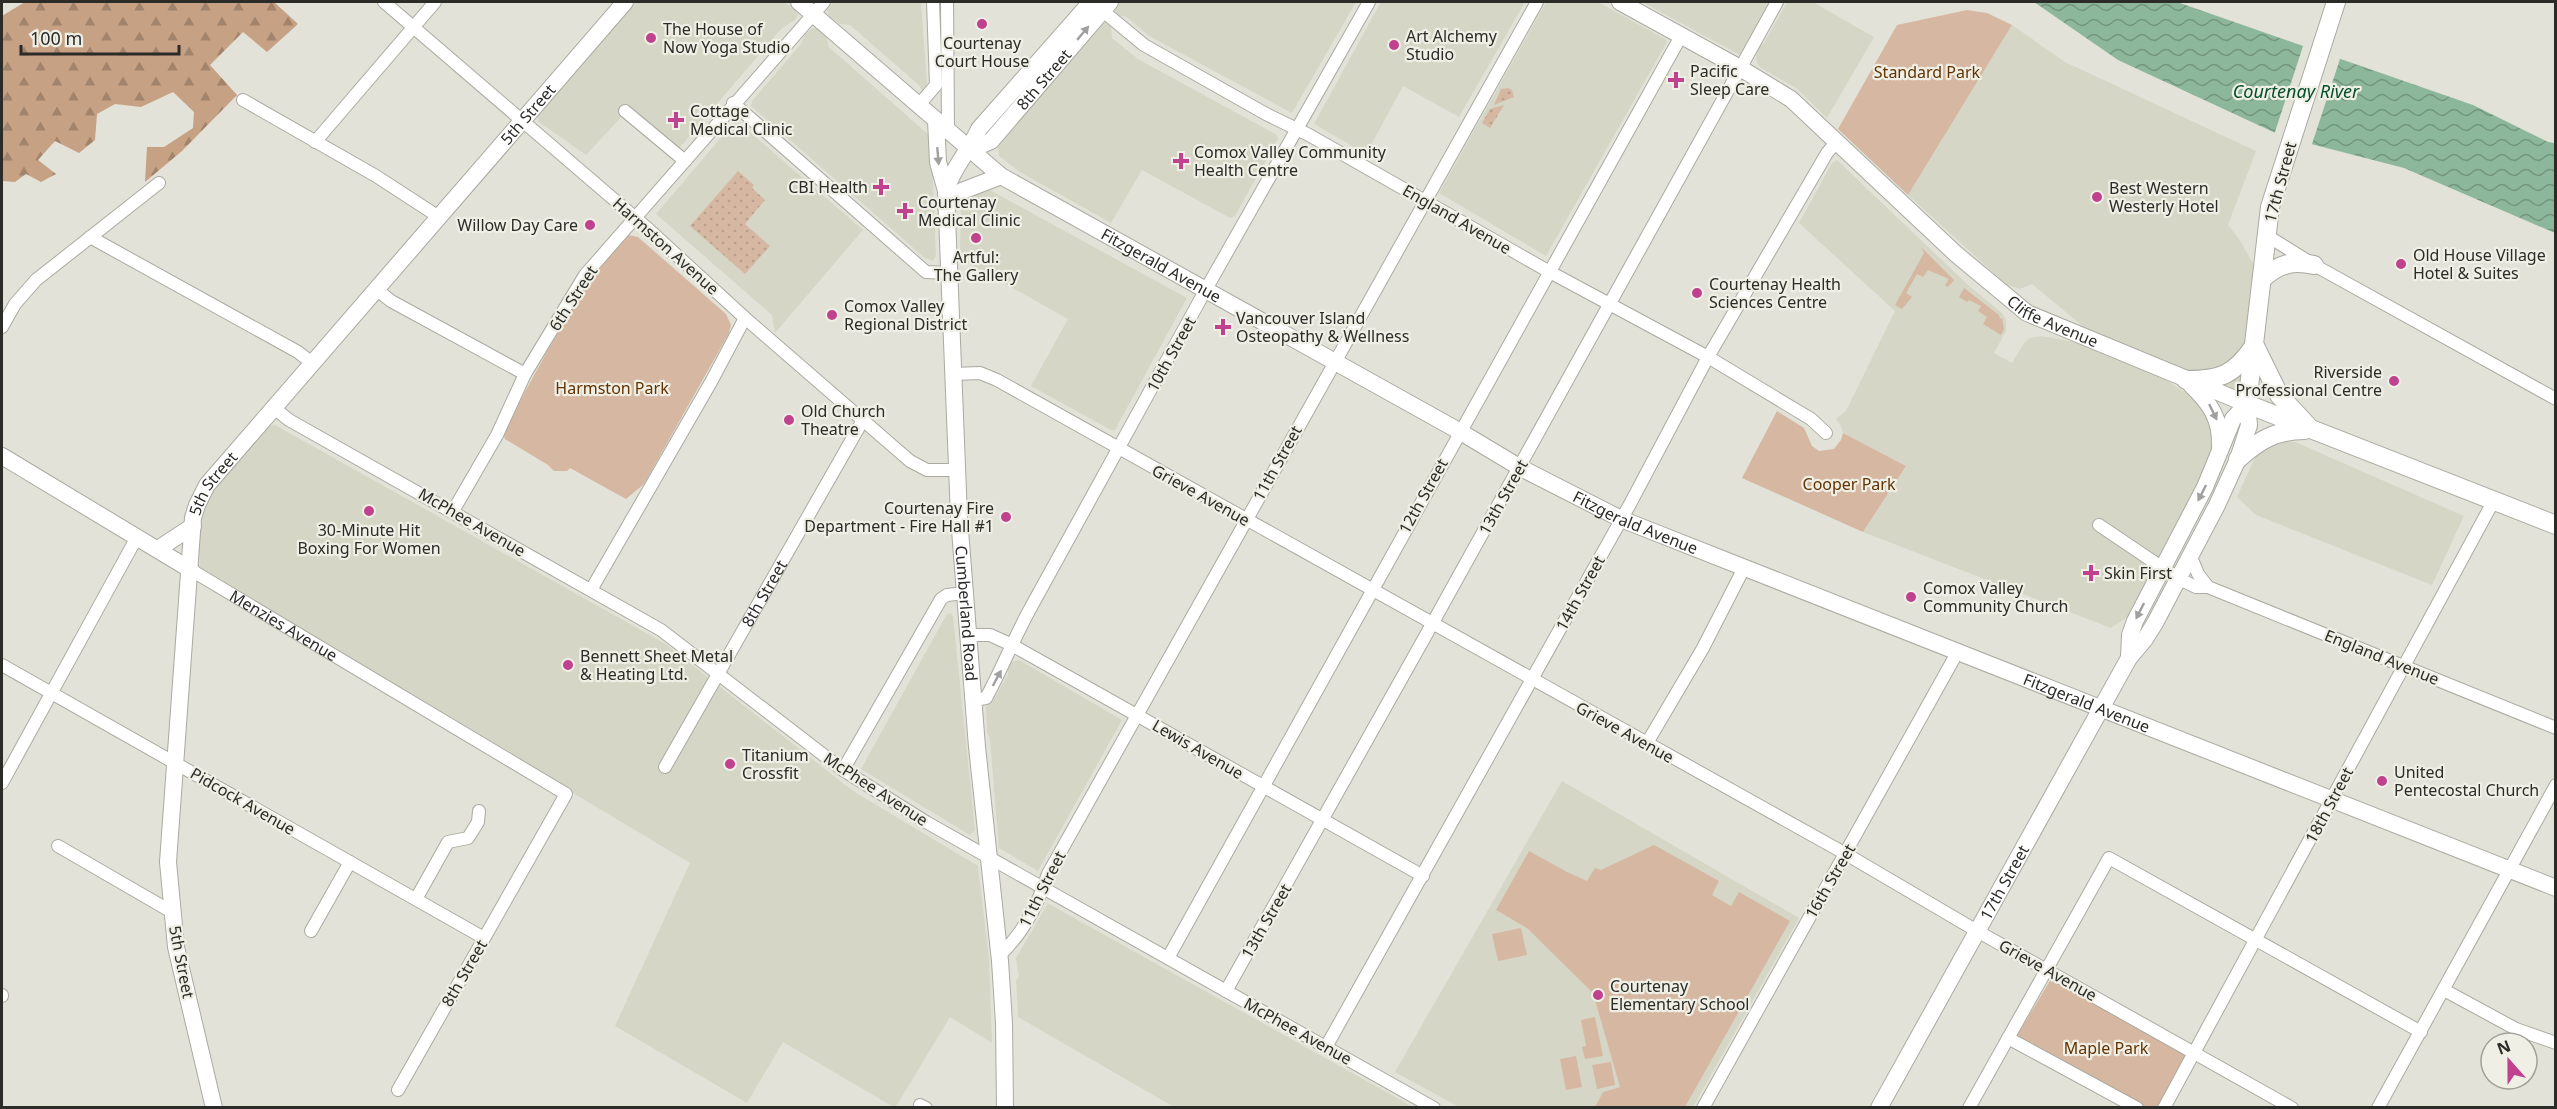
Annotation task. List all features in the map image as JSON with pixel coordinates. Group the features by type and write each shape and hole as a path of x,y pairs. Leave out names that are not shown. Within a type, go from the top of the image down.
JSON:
{"main road":[{"name":"17th Street","path":"2247,404 2270,207 2336,2"},
{"path":"2262,279 2282,264 2296,262 2314,265"},
{"path":"2186,380 2207,380 2225,376 2236,368 2255,345 2279,394 2312,431"},
{"name":"Cliffe Avenue","path":"2247,404 2556,525"},
{"path":"2238,459 2252,446 2275,433 2290,430 2312,431"}],"street":[{"name":"Harmston Avenue","path":"384,2 635,218 917,466 927,470 956,470"},
{"path":"315,142 435,2"},
{"name":"5th Street","path":"214,1107 176,947 168,862 196,505 207,485 625,2"},
{"name":"Fitzgerald Avenue","path":"799,2 818,8 918,106 1001,176 1459,431 1519,467 1621,519 2556,888"},
{"path":"918,106 936,86 933,2"},
{"name":"Cumberland Road","path":"947,2 942,125 938,162 945,198 956,470 968,635 988,858 1000,955 1005,1107"},
{"name":"10th Street","path":"974,700 986,698 1007,660 1010,644 1205,291 1369,2"},
{"name":"11th Street","path":"1000,955 1016,940 1043,889 1048,874 1537,2"},
{"name":"Cliffe Avenue","path":"1620,2 1740,68 1791,99 1956,254 2027,313 2247,404"},
{"name":"13th Street","path":"1226,991 1432,625 1777,2"},
{"name":"England Avenue","path":"1097,3 1144,45 1195,76 1298,130 1548,271 1708,357 1811,419 1826,433"},
{"name":"8th Street","path":"945,198 955,168 970,150 991,141 1097,3"},
{"name":"6th Street","path":"453,512 496,435 525,374 585,275 818,8"},
{"name":"12th Street","path":"1168,958 1548,271 1681,36"},
{"path":"243,100 386,182 439,216"},
{"path":"734,103 926,272 949,273"},
{"path":"626,111 685,161"},
{"name":"14th Street","path":"1326,1047 1532,680 1708,357 1825,156 1837,141"},
{"path":"945,198 1001,176"},
{"path":"2,327 15,304 36,280 159,183"},
{"path":"2266,236 2556,399"},
{"path":"90,237 298,352 312,363"},
{"path":"376,289 391,301 525,374"},
{"path":"591,590 746,318"},
{"name":"Grieve Avenue","path":"953,374 975,373 989,376 1846,854 2292,1107"},
{"path":"2186,380 2203,396 2215,412 2221,437 2220,453"},
{"name":"17th Street","path":"2129,658 2130,635 2135,621 2220,453 2233,419 2247,404"},
{"name":"17th Street","path":"1879,1107 2129,658 2145,639 2192,557 2238,459 2248,425 2247,404"},
{"name":"McPhee Avenue","path":"274,408 289,420 662,630 843,770 926,822 1434,1107"},
{"name":"8th Street","path":"665,767 863,420"},
{"name":"Menzies Avenue","path":"3,460 158,549 566,794"},
{"name":"18th Street","path":"2164,1107 2493,502"},
{"name":"England Avenue","path":"2099,525 2180,579 2196,587 2208,587 2556,728"},
{"path":"158,549 193,526"},
{"path":"2,783 137,537"},
{"path":"2192,557 2198,574 2208,587"},
{"path":"1647,743 1703,648 1744,568"},
{"path":"843,770 941,599 947,595 965,593"},
{"name":"Lewis Avenue","path":"968,635 990,636 1010,644 1423,876"},
{"name":"16th Street","path":"1703,1107 1957,653"},
{"name":"Pidcock Avenue","path":"2,664 484,938"},
{"path":"2378,1107 2556,785"},
{"name":"8th Street","path":"398,1090 566,794"},
{"path":"416,899 448,842 468,838 478,822 479,811"},
{"path":"58,846 172,912"},
{"path":"1969,1107 2109,858 2421,1032"},
{"path":"311,931 350,862"},
{"path":"2444,990 2516,1029 2556,1043"},
{"path":"2008,1038 2137,1107"}],"shaded area":[{"path":"636,2 780,2 792,6 798,14 795,20 782,28 675,153 626,112 586,155 539,122 537,115"},
{"path":"833,2 921,2 927,84 931,83 926,89 921,90 920,86 850,25 840,24 829,16 827,10"},
{"path":"1115,2 1356,2 1292,113 1149,36 1127,17 1117,15 1114,9"},
{"path":"1381,2 1525,2 1459,117 1403,86 1366,154 1314,124"},
{"path":"1546,2 1598,2 1667,42 1546,256 1439,193"},
{"path":"1642,2 1770,2 1740,55"},
{"path":"1787,2 1813,2 1874,37 1827,118 1796,88 1761,68 1757,63 1756,54 1759,47 1764,43"},
{"path":"1104,22 1111,26 1112,38 1138,59 1277,135 1278,139 1235,216 1230,218 1142,170 1111,223 1020,172 999,156 998,145 1098,23"},
{"path":"2012,25 2065,62 2256,151 2228,225 2239,239 2262,279 2247,404 2133,359 2197,400 2214,423 2216,443 2163,567 2126,618 2111,628 1863,532 1906,466 1843,433 1836,419 1846,411 1895,311 1799,223 1832,163 1837,160 1968,285 2002,313 2006,320 2006,331 1994,353 2012,363 2024,343 2030,338 2041,336 2109,348 2032,284 2020,289 2007,285 1908,195"},
{"path":"812,28 817,28 826,35 829,47 931,137 936,256 933,261 925,258 751,106 752,101"},
{"path":"736,120 863,230 775,333 772,315 656,214"},
{"path":"988,189 1187,298 1115,430 1111,430 1031,386 1068,319 963,260 960,251 961,202 965,195"},
{"path":"275,425 664,643 853,791 978,866 989,959 992,1043 950,1017 895,1108 783,1042 747,1103 615,1026 690,863 200,570 198,528 210,493 268,426"},
{"path":"2277,440 2295,442 2464,516 2432,585 2256,515 2237,497 2258,451"},
{"path":"951,613 975,830 970,835 861,769 947,614"},
{"path":"1019,660 1122,720 1038,871 999,848 990,739 987,732 986,707 994,699 1008,675 1011,662"},
{"name":"Courtenay Elementary School","path":"1562,781 1799,918 1693,1107 1459,1107 1395,1072"},
{"path":"1048,903 1413,1107 1174,1107 1018,1017 1016,981 1019,976 1016,958"}],"green space":[{"path":"25,2 274,2 298,24 267,52 243,32 210,65 237,95 182,151 145,182 147,147 164,147 193,128 194,112 173,92 141,107 115,104 97,114 95,140 79,153 55,141 38,160 56,174 41,182 26,174 15,182 2,181 2,16"},
{"name":"Standard Park","path":"1967,10 1987,13 2012,25 1908,195 1838,129 1897,25"},
{"path":"1501,89 1512,90 1514,97 1494,105"},
{"path":"1504,105 1490,128 1482,123 1490,109"},
{"path":"738,171 754,185 752,188 765,200 745,224 770,246 745,274 690,226"},
{"name":"Harmston Park","path":"628,235 638,237 726,314 731,325 729,333 644,484 626,499 570,468 567,471 554,471 505,439 503,432 549,348 596,270"},
{"path":"1921,247 1954,280 1948,287 1945,285 1949,279 1928,270 1923,277 1917,274 1906,293 1912,297 1902,309 1895,305 1924,253"},
{"path":"1964,288 1999,315 2000,319 2002,318 2004,329 2001,335 1983,324 1987,317 1978,311 1981,306 1959,297"},
{"name":"Cooper Park","path":"1777,411 1804,428 1812,446 1819,451 1834,449 1843,433 1906,466 1863,532 1742,478"},
{"path":"1654,845 1719,881 1712,895 1731,906 1739,892 1790,921 1685,1107 1595,1107 1603,1092 1620,1087 1593,993 1527,928 1496,910 1529,851 1587,881 1595,868 1601,870"},
{"path":"1521,928 1527,955 1498,961 1492,934"},
{"name":"Maple Park","path":"2051,979 2188,1052 2157,1107 2144,1107 2015,1039"},
{"path":"1595,1017 1603,1056 1585,1059 1582,1047 1586,1046 1581,1020"},
{"path":"1576,1056 1582,1087 1566,1090 1560,1059"},
{"path":"1611,1062 1615,1085 1597,1089 1592,1065"}],"water":[{"name":"Courtenay River","path":"2034,2 2177,2 2473,105 2548,142 2555,143 2555,233 2404,168 2284,137 2118,60"}],"pier":[{"path":"2304,43 2341,56 2311,147 2274,135"}],"place":[{"name":"Courtenay Court House","path":"982,24"},
{"name":"The House of Now Yoga Studio","path":"651,38"},
{"name":"Art Alchemy Studio","path":"1394,45"},
{"name":"Pacific Sleep Care","path":"1676,80"},
{"name":"Cottage Medical Clinic","path":"676,120"},
{"name":"Comox Valley Community Health Centre","path":"1181,161"},
{"name":"CBI Health","path":"881,187"},
{"name":"Best Western Westerly Hotel","path":"2097,197"},
{"name":"Courtenay Medical Clinic","path":"905,211"},
{"name":"Willow Day Care","path":"590,225"},
{"name":"Artful: The Gallery","path":"976,238"},
{"name":"Old House Village Hotel & Suites","path":"2401,264"},
{"name":"Courtenay Health Sciences Centre","path":"1697,293"},
{"name":"Comox Valley Regional District","path":"832,315"},
{"name":"Vancouver Island Osteopathy & Wellness","path":"1223,327"},
{"name":"Riverside Professional Centre","path":"2394,381"},
{"name":"Old Church Theatre","path":"789,420"},
{"name":"30-Minute Hit Boxing For Women","path":"369,511"},
{"name":"Courtenay Fire Department - Fire Hall #1","path":"1006,517"},
{"name":"Skin First","path":"2091,573"},
{"name":"Comox Valley Community Church","path":"1911,597"},
{"name":"Bennett Sheet Metal & Heating Ltd.","path":"568,665"},
{"name":"Titanium Crossfit","path":"730,764"},
{"name":"United Pentecostal Church","path":"2382,781"},
{"name":"Courtenay Elementary School","path":"1598,995"}]}
